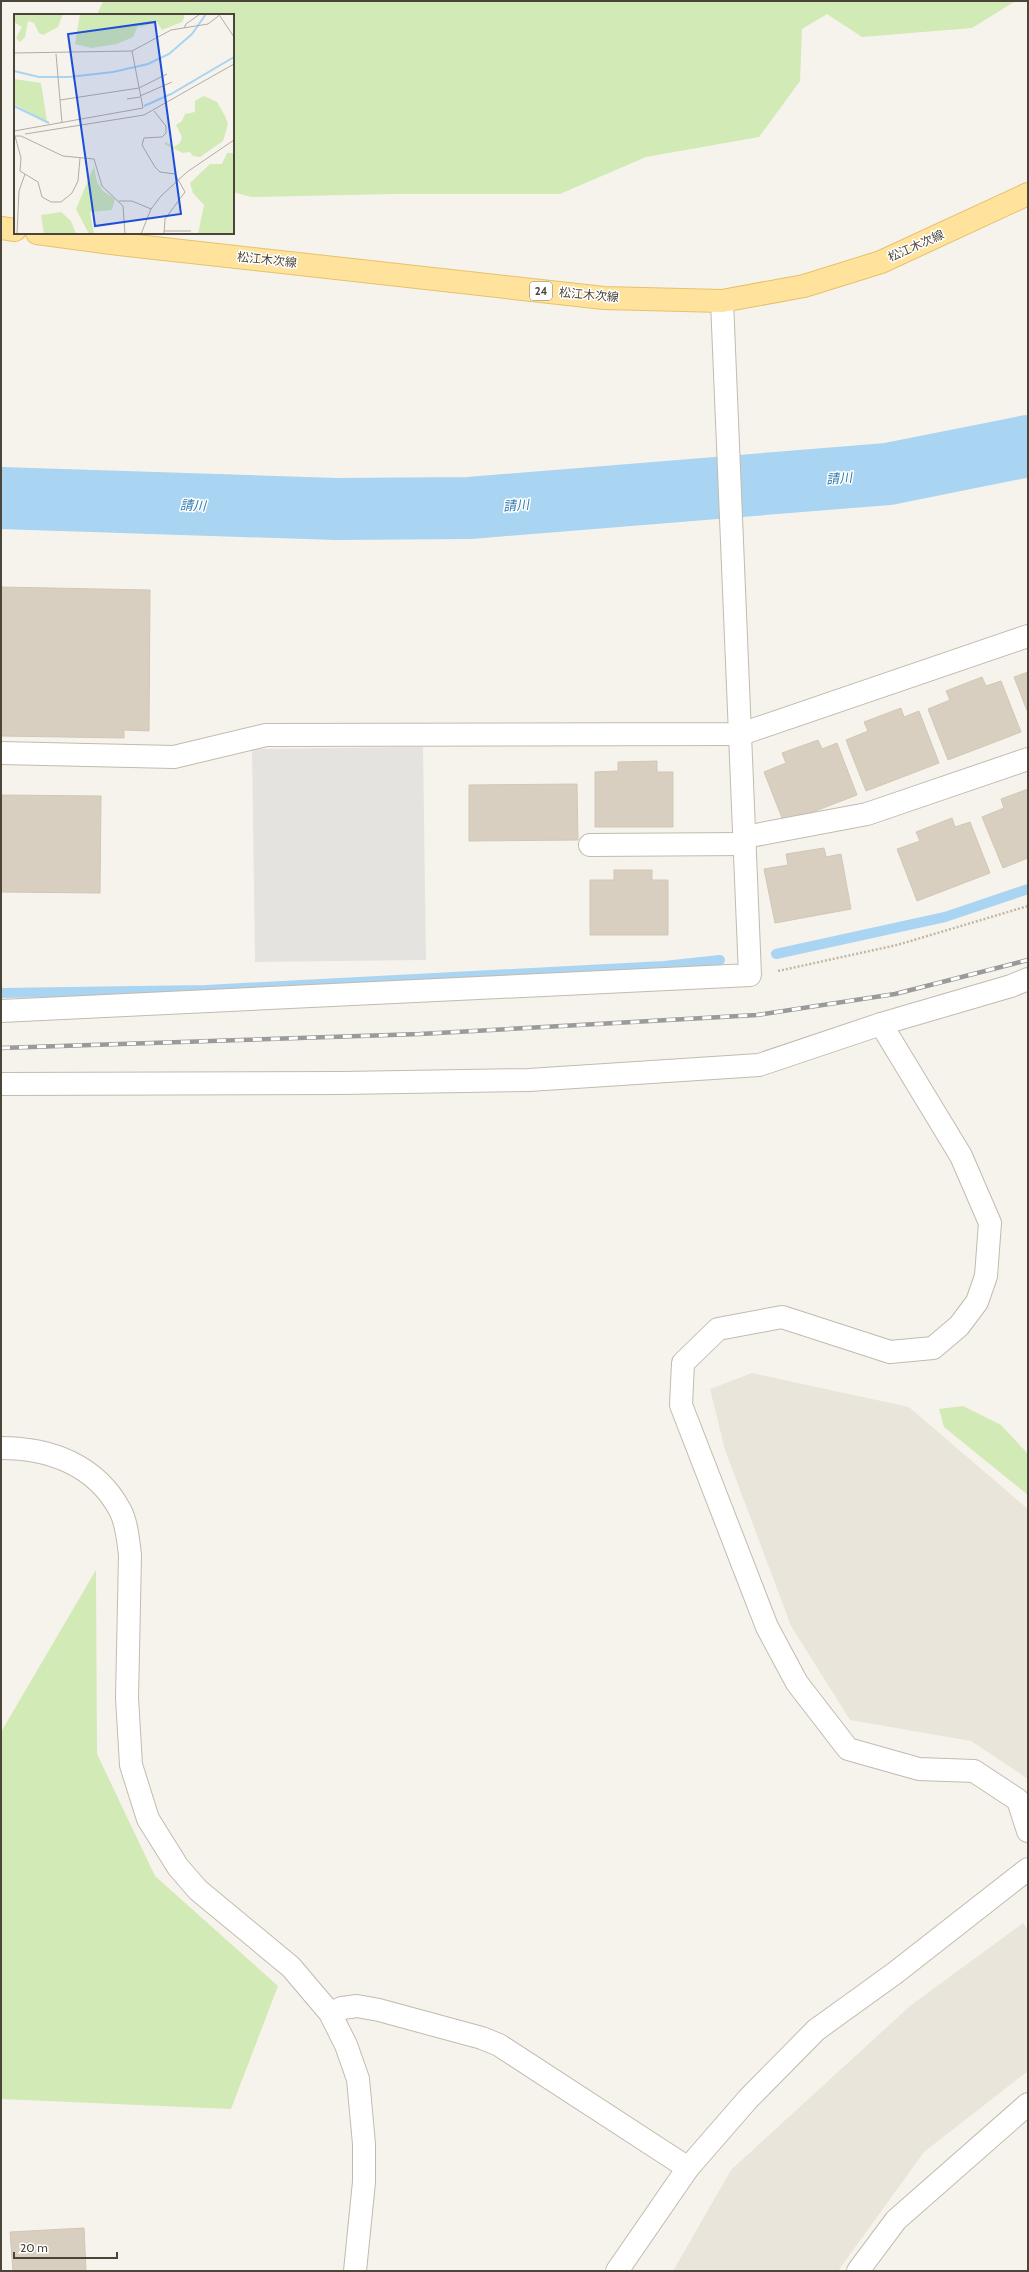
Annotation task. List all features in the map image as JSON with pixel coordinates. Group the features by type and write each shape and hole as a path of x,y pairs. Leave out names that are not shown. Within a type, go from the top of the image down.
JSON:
{"main road":[{"name":"松江木次線","path":"44,234 127,245 604,298 722,301 804,286 881,262 1028,194"},
{"path":"1,228 14,230"}],"street":[{"path":"1,1011 750,975 734,547 722,301"},
{"path":"1,753 174,757 266,735 741,734 1028,636"},
{"path":"590,845 745,840 867,814 1028,759"},
{"path":"1,1084 342,1083 528,1080 759,1065 881,1024 1011,986 1028,979"},
{"path":"881,1024 961,1156 990,1223 986,1276 976,1302 959,1326 933,1348 890,1352 782,1317 718,1328 683,1363 681,1405 768,1627 797,1683 848,1749 919,1769 974,1771 1018,1800 1028,1832"},
{"path":"1,1448 43,1453 69,1460 87,1472 105,1488 120,1511 128,1536 130,1555 127,1698 130,1758 148,1819 178,1867 198,1890 291,1968 330,2013 346,2045 358,2079 364,2144 364,2182 355,2271"},
{"path":"617,2271 688,2168 748,2099 816,2030 895,1973 1028,1869"},
{"path":"330,2013 342,2008 357,2006 379,2010 482,2038 499,2045 688,2168"},
{"path":"858,2271 896,2220 1028,2104"}],"path":[{"path":"750,975 897,945 1028,906"}],"shaded area":[{"path":"423,747 426,960 255,962 252,749"},
{"path":"752,1373 909,1407 1028,1509 1028,1779 971,1741 850,1720 791,1626 725,1450 710,1389"},
{"path":"1023,1923 1028,1930 1028,2071 924,2152 838,2271 673,2271 731,2170 910,2006"}],"green space":[{"path":"103,1 1022,1 1014,2 972,28 862,37 827,14 802,29 800,81 759,137 646,157 560,194 395,194 251,197 234,192 234,14 97,14"},
{"path":"963,1406 1001,1425 1028,1454 1028,1495 944,1427 939,1409"},
{"path":"96,1570 97,1754 155,1876 278,1986 231,2109 1,2099 1,1732"}],"building":[{"path":"1,587 150,590 149,731 124,730 124,738 1,736"},
{"path":"1028,672 1028,713 1014,677"},
{"path":"982,677 986,686 1001,681 1021,732 948,760 928,709 950,700 946,691"},
{"path":"901,708 904,717 919,711 939,763 866,791 846,740 868,731 864,722"},
{"path":"818,740 822,749 837,743 857,795 784,823 764,772 786,763 782,753"},
{"path":"657,761 657,772 673,772 673,827 595,827 595,772 618,771 618,762"},
{"path":"577,784 578,840 469,841 469,785"},
{"path":"1028,789 1028,858 1003,868 982,817 1004,808 1001,799"},
{"path":"1,795 101,796 100,893 1,892"},
{"path":"952,818 955,827 970,822 990,873 917,901 897,849 920,841 916,832"},
{"path":"824,848 826,857 841,854 851,909 775,923 764,869 788,865 786,854"},
{"path":"614,870 652,870 652,880 668,880 668,935 590,935 590,880 614,880"},
{"path":"84,2228 86,2271 13,2271 10,2232"}],"waterway":[{"name":"請川","path":"1,498 336,509 469,508 888,474 1028,446"},
{"path":"776,954 945,917 1028,889"},
{"path":"1,993 206,990 664,966 720,960"}],"railway":[{"path":"1,1048 420,1034 757,1015 895,994 1028,960"}]}
